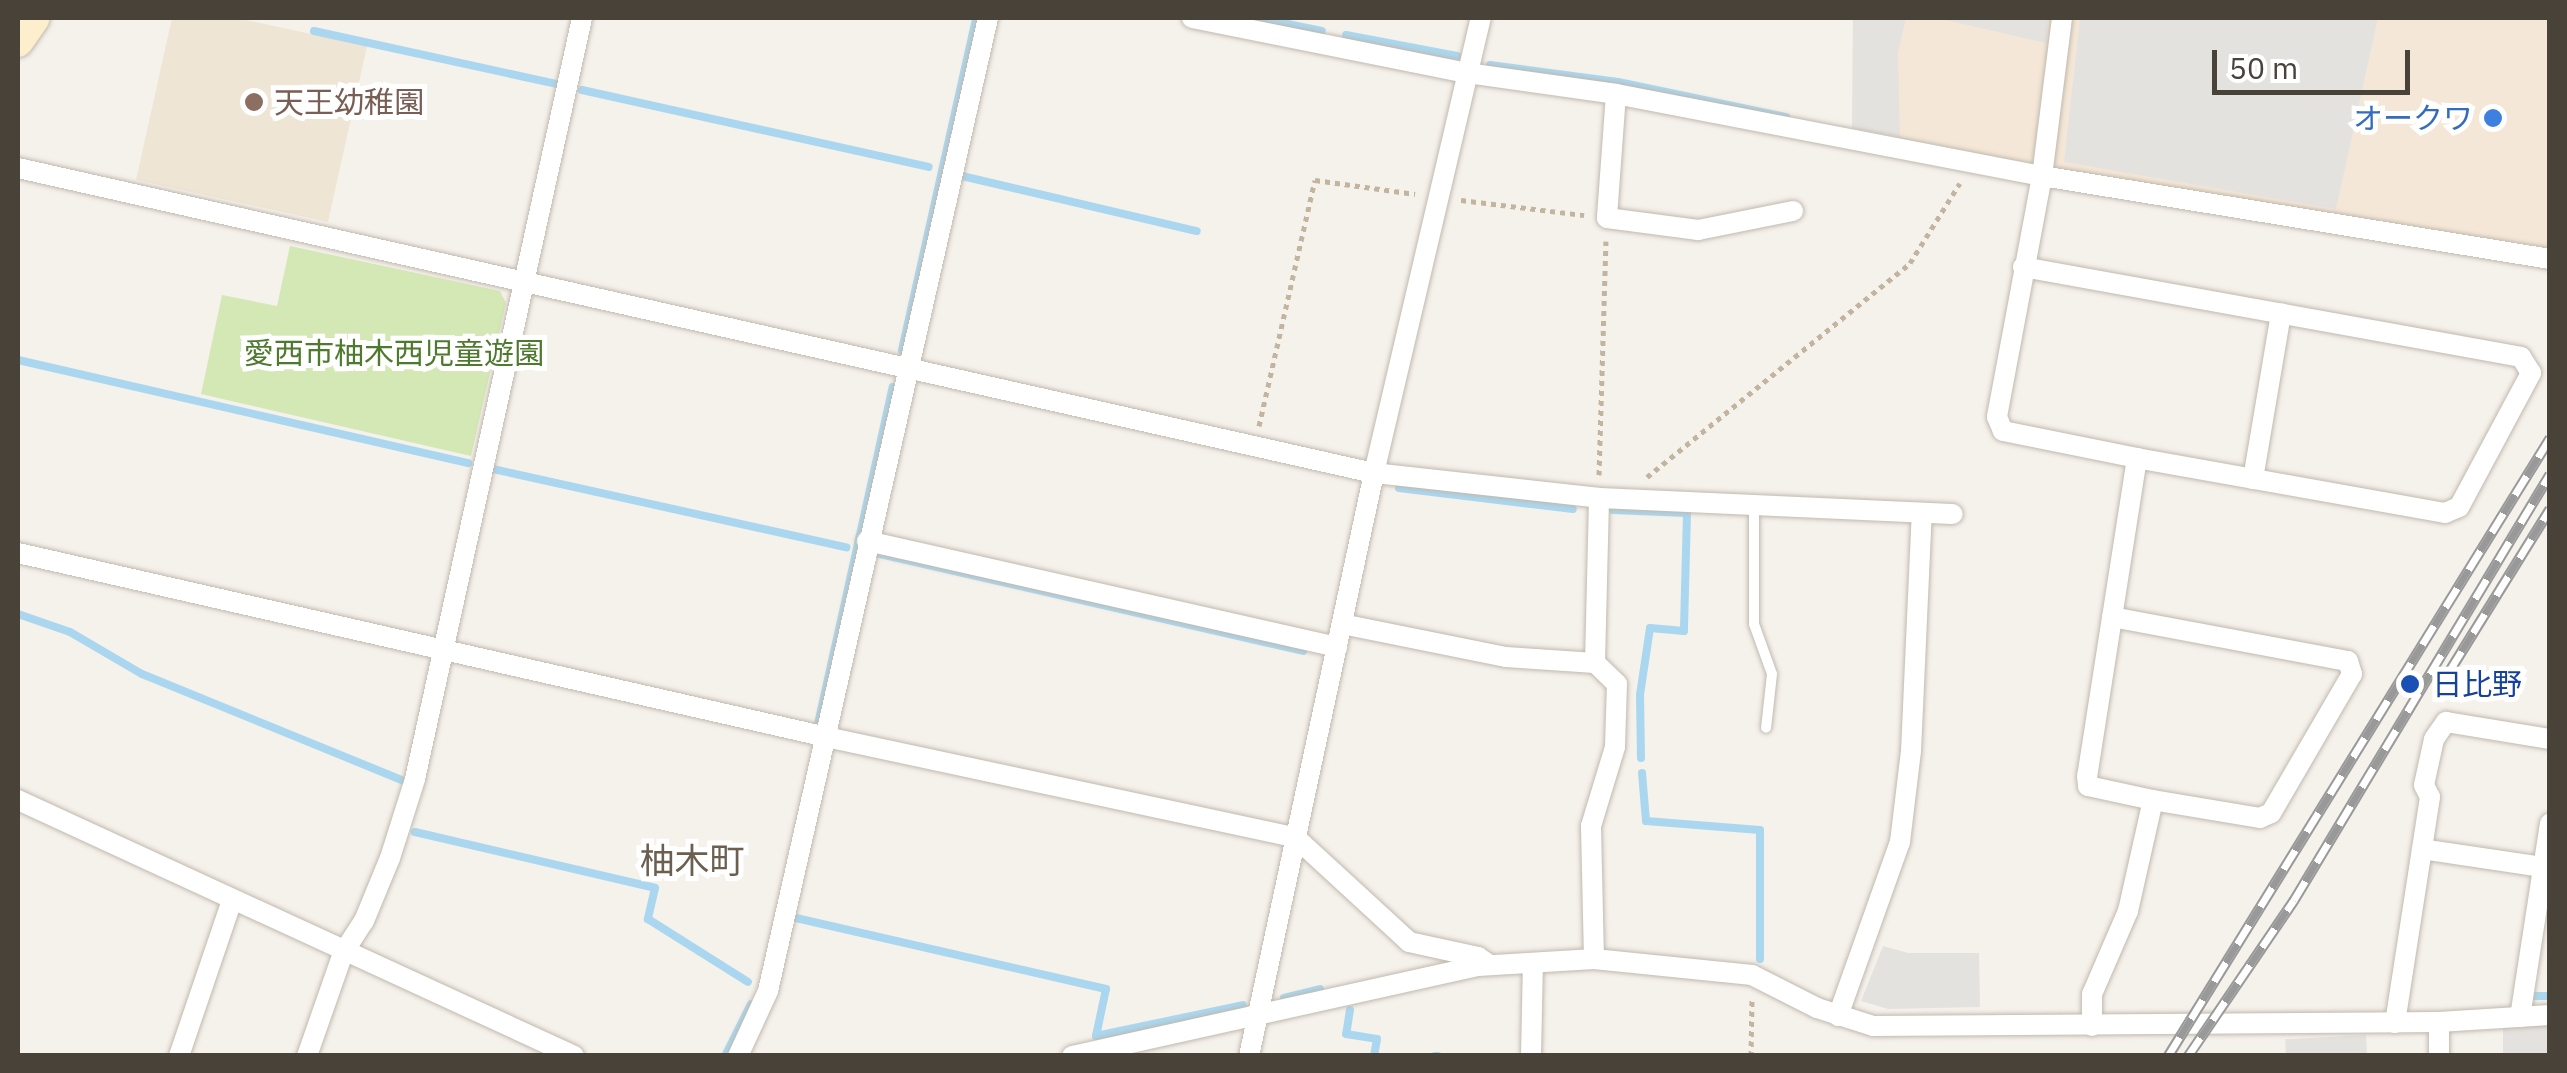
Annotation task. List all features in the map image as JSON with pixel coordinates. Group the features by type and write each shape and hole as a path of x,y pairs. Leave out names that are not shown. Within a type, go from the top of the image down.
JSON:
{"main road":[{"path":"18,42 35,18"}],"street":[{"path":"307,1056 343,953 364,921 390,858 415,779 582,18"},
{"path":"738,1056 768,991 822,736 988,18"},
{"path":"1192,18 2042,176 2550,259"},
{"path":"1248,1056 1374,473 1480,18"},
{"path":"2023,267 2521,357 2531,373 2460,507 2446,514 2003,432 1997,417 2023,267 2042,176 2062,18"},
{"path":"1616,94 1607,218 1698,230 1793,211"},
{"path":"18,168 1374,473 1599,498 1952,514"},
{"path":"2253,479 2281,313"},
{"path":"2112,618 2348,661 2352,674 2272,813 2260,818 2088,786 2112,618 2137,458"},
{"path":"1595,662 1599,498"},
{"path":"1838,1016 1900,842 1911,751 1922,513"},
{"path":"867,541 1336,647"},
{"path":"18,553 822,736 1296,837 1409,942 1478,956 1490,965"},
{"path":"1342,624 1506,657 1595,662 1617,684 1615,747 1591,826 1594,959"},
{"path":"2395,1023 2430,797 2424,785 2434,739 2446,722 2550,738"},
{"path":"2092,1026 2092,994 2128,911 2153,800"},
{"path":"18,801 343,953 525,1046 574,1056"},
{"path":"2520,1016 2550,822"},
{"path":"2422,850 2543,868"},
{"path":"180,1056 232,900"},
{"path":"1072,1056 1490,965 1594,959 1752,976 1838,1016 1873,1026 2395,1023 2550,1014"},
{"path":"1531,1056 1533,963"},
{"path":"2438,1056 2439,1022"}],"lane":[{"path":"1754,505 1754,624 1772,674 1766,728"}],"path":[{"path":"1636,500 1636,486 1910,263 1974,162"},
{"path":"1254,446 1315,180 1607,218 1599,498"},
{"path":"1752,976 1752,1056"}],"shaded area":[{"name":"天王幼稚園","path":"172,18 236,18 367,46 328,222 136,180"},
{"path":"1853,18 2549,18 2549,248 2048,167 1852,128"},
{"path":"1853,18 1906,18 1898,53 1900,137 1852,128"},
{"path":"1937,18 2048,18 2046,43"},
{"path":"2080,18 2378,18 2336,209 2064,162"},
{"path":"1883,946 1908,953 1979,953 1980,1007 1888,1009 1861,1001"},
{"path":"2503,1023 2549,1023 2549,1055 2503,1055"},
{"path":"2366,1035 2367,1055 2286,1056 2285,1039"}],"green space":[{"name":"愛西市柚木西児童遊園","path":"290,246 500,291 506,303 471,456 201,394 222,295 277,306"}],"waterway":[{"path":"902,350 976,18"},
{"path":"1259,18 1322,31"},
{"path":"314,31 557,84"},
{"path":"1346,35 1457,56"},
{"path":"1490,65 1618,82 1786,117"},
{"path":"582,90 929,167"},
{"path":"962,176 1197,231"},
{"path":"18,360 468,463"},
{"path":"818,724 893,387"},
{"path":"493,469 846,547"},
{"path":"1399,488 1573,509"},
{"path":"1613,510 1687,513 1684,631 1650,628 1640,695 1641,758"},
{"path":"880,554 1303,651"},
{"path":"18,614 70,632 142,674 402,780"},
{"path":"1642,773 1646,821 1760,830 1760,959"},
{"path":"415,832 655,888 648,919 748,982"},
{"path":"796,918 1106,989 1096,1036 1243,1005"},
{"path":"1284,998 1320,989"},
{"path":"2534,996 2550,996"},
{"path":"725,1056 751,1004"},
{"path":"1350,1010 1346,1034 1377,1039 1374,1056"}],"railway":[{"path":"2168,1056 2550,438"},
{"path":"2188,1056 2294,900 2550,474"},
{"path":"2450,670 2550,509"}],"place":[{"name":"天王幼稚園","path":"254,102"},
{"name":"オークワ","path":"2493,118"},
{"name":"日比野","path":"2410,684"}],"district":[{"name":"柚木町","path":"692,860"}]}
